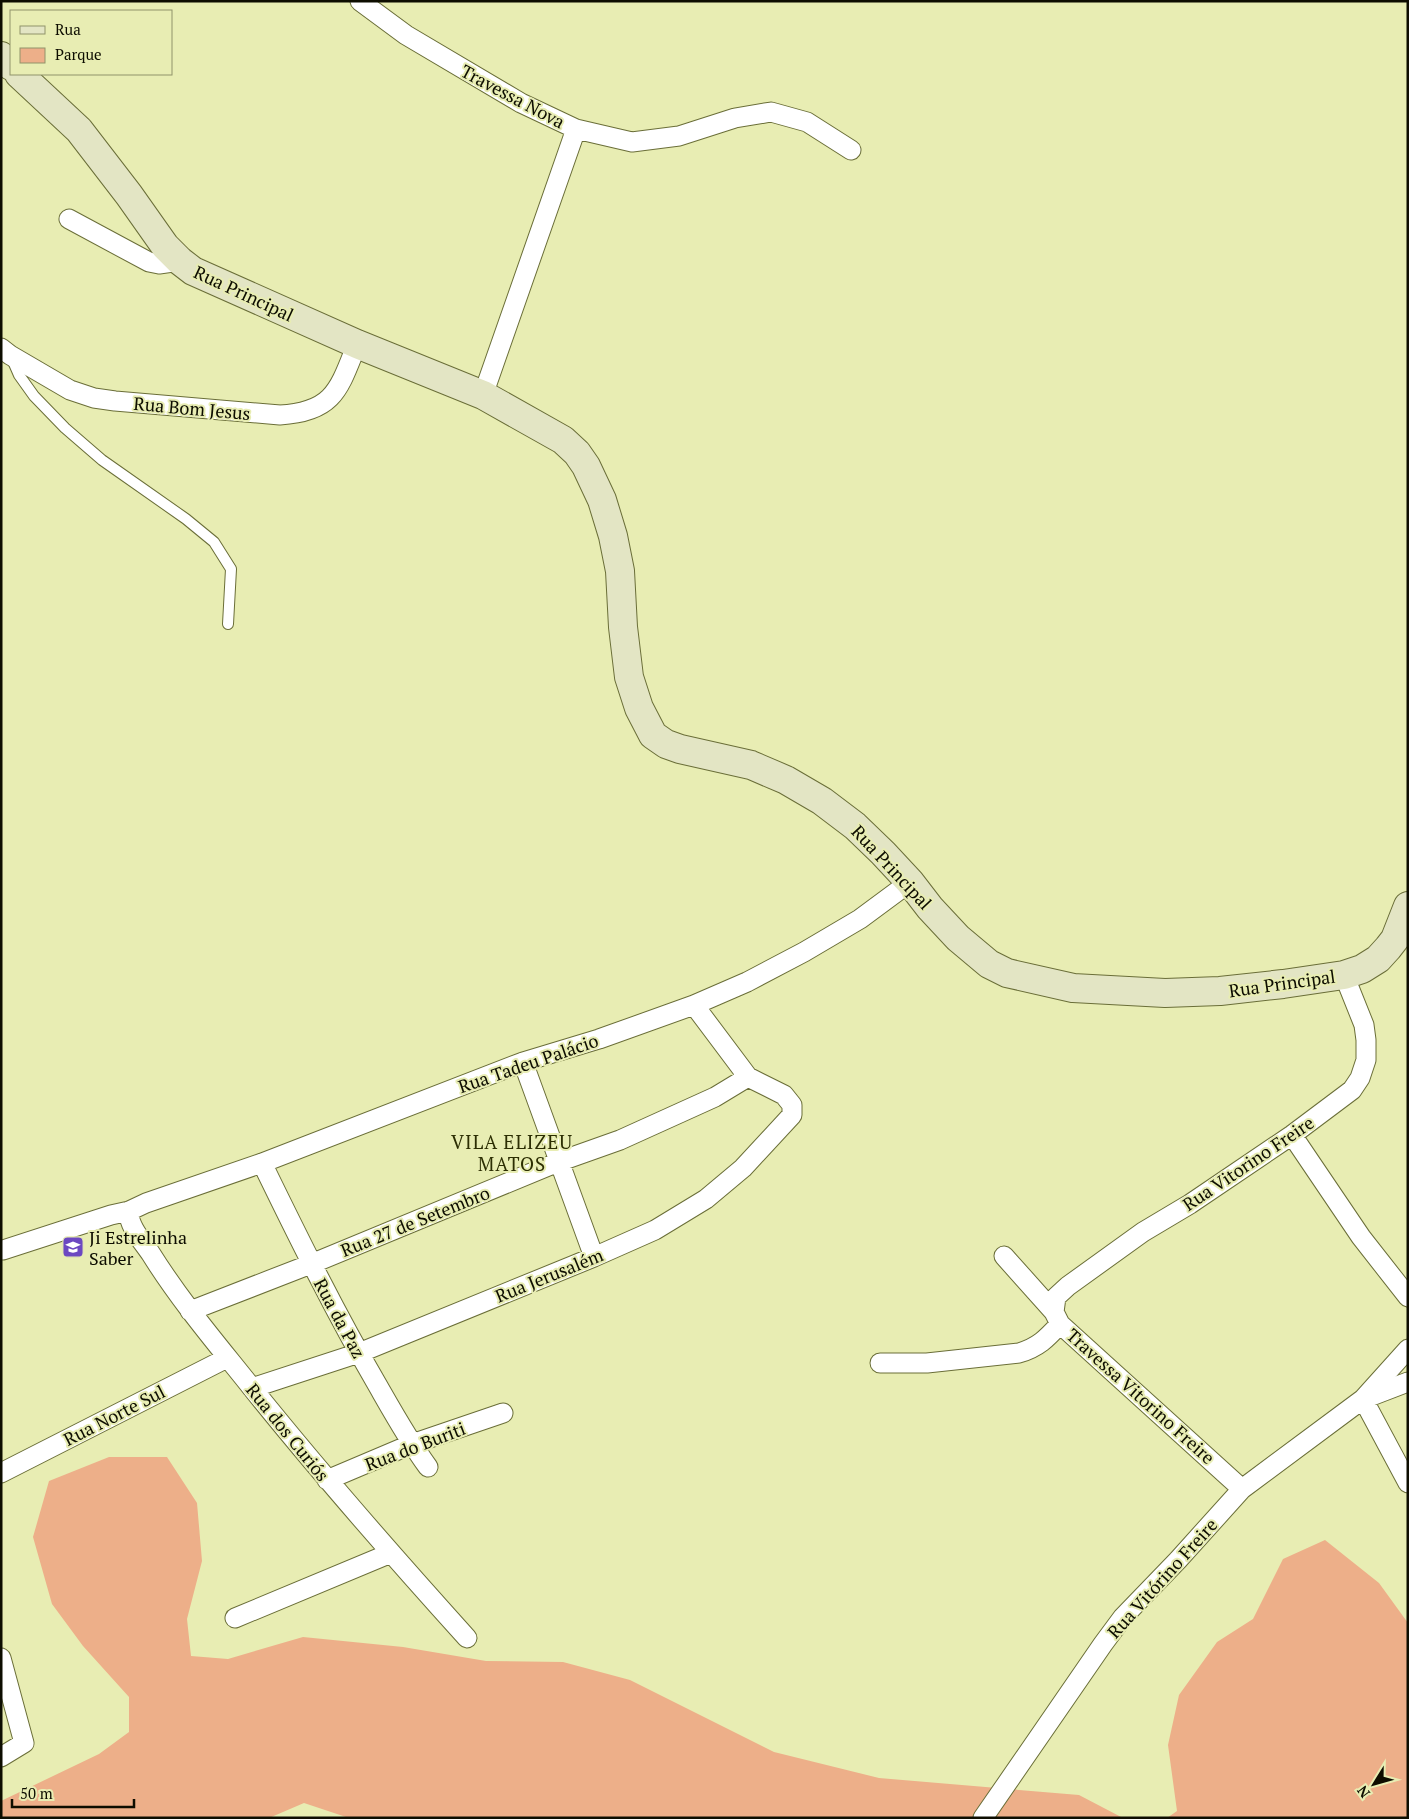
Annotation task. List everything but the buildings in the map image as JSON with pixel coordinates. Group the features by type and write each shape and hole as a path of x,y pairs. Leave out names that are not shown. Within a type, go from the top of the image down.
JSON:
{"street":[{"name":"Travessa Nova","path":"360,1 406,35 521,103 576,129 632,142 679,136 735,118 771,112 807,122 851,150"},
{"path":"1,56 10,65"},
{"name":"Rua Principal","path":"20,75 79,130 165,246 180,261 203,276 357,344 483,395 563,440 577,453 586,466 595,484 613,536 620,571 623,627 633,692 653,735 666,744 680,749 751,765 786,780 822,801 855,826 883,853 958,938 983,958 1007,973 1073,988 1165,993 1229,990 1344,975 1362,969 1378,959 1396,939 1408,906"},
{"path":"483,395 576,129"},
{"path":"68,219 148,262 159,264 180,261"},
{"name":"Rua Bom Jesus","path":"6,352 70,390 94,398 280,416 299,414 327,402 341,384 357,344"},
{"name":"Rua Tadeu Palácio","path":"3,1250 111,1215 129,1211 146,1203 262,1164 522,1062 694,1005 747,982 804,952 860,919 910,882"},
{"name":"Rua Vitorino Freire","path":"880,1363 927,1363 972,1356 1019,1353 1043,1342 1057,1318 1056,1297 1068,1286 1143,1232 1190,1204 1292,1135 1352,1090 1360,1078 1366,1060 1366,1040 1364,1025 1344,975"},
{"path":"694,1005 748,1077"},
{"path":"522,1062 594,1257"},
{"name":"Rua Jerusalém","path":"252,1388 359,1353 594,1257 655,1230 677,1218 728,1182 744,1168 792,1114 792,1105 788,1098 748,1077"},
{"name":"Rua 27 de Setembro","path":"190,1311 312,1264 558,1162 620,1140 715,1097 748,1077"},
{"path":"1292,1135 1361,1237 1408,1297"},
{"name":"Rua da Paz","path":"262,1164 359,1353 412,1444 428,1467"},
{"name":"Rua dos Curiós","path":"129,1211 130,1221 190,1311 227,1358 327,1480 467,1638"},
{"name":"Travessa Vitorino Freire","path":"1004,1256 1057,1318 1242,1489"},
{"name":"Rua Vitórino Freire","path":"983,1818 1123,1617 1242,1489 1362,1399 1408,1349"},
{"name":"Rua Norte Sul","path":"1,1473 227,1358"},
{"name":"Rua Vitórino Freire","path":"1362,1399 1408,1382"},
{"path":"1362,1399 1408,1483"},
{"name":"Rua do Buriti","path":"327,1480 412,1444 503,1413"},
{"path":"235,1618 391,1553"},
{"path":"1,1658 24,1743 1,1756"}],"lane":[{"path":"6,352 34,396 65,428 102,460 186,519 214,542 231,570 228,624"}],"green space":[{"path":"109,1457 167,1457 197,1503 202,1561 187,1619 191,1656 228,1659 303,1637 403,1647 486,1661 563,1662 630,1680 774,1752 879,1778 1079,1795 1123,1818 349,1818 304,1803 269,1818 1,1818 1,1801 99,1754 129,1732 129,1697 83,1646 52,1604 33,1537 49,1481"},
{"path":"1325,1540 1379,1583 1408,1623 1408,1818 1167,1818 1177,1811 1168,1745 1179,1695 1217,1642 1253,1619 1283,1559"}],"place":[{"name":"Ji Estrelinha Saber","path":"73,1247"}],"district":[{"name":"VILA ELIZEU MATOS","path":"512,1152"}]}
